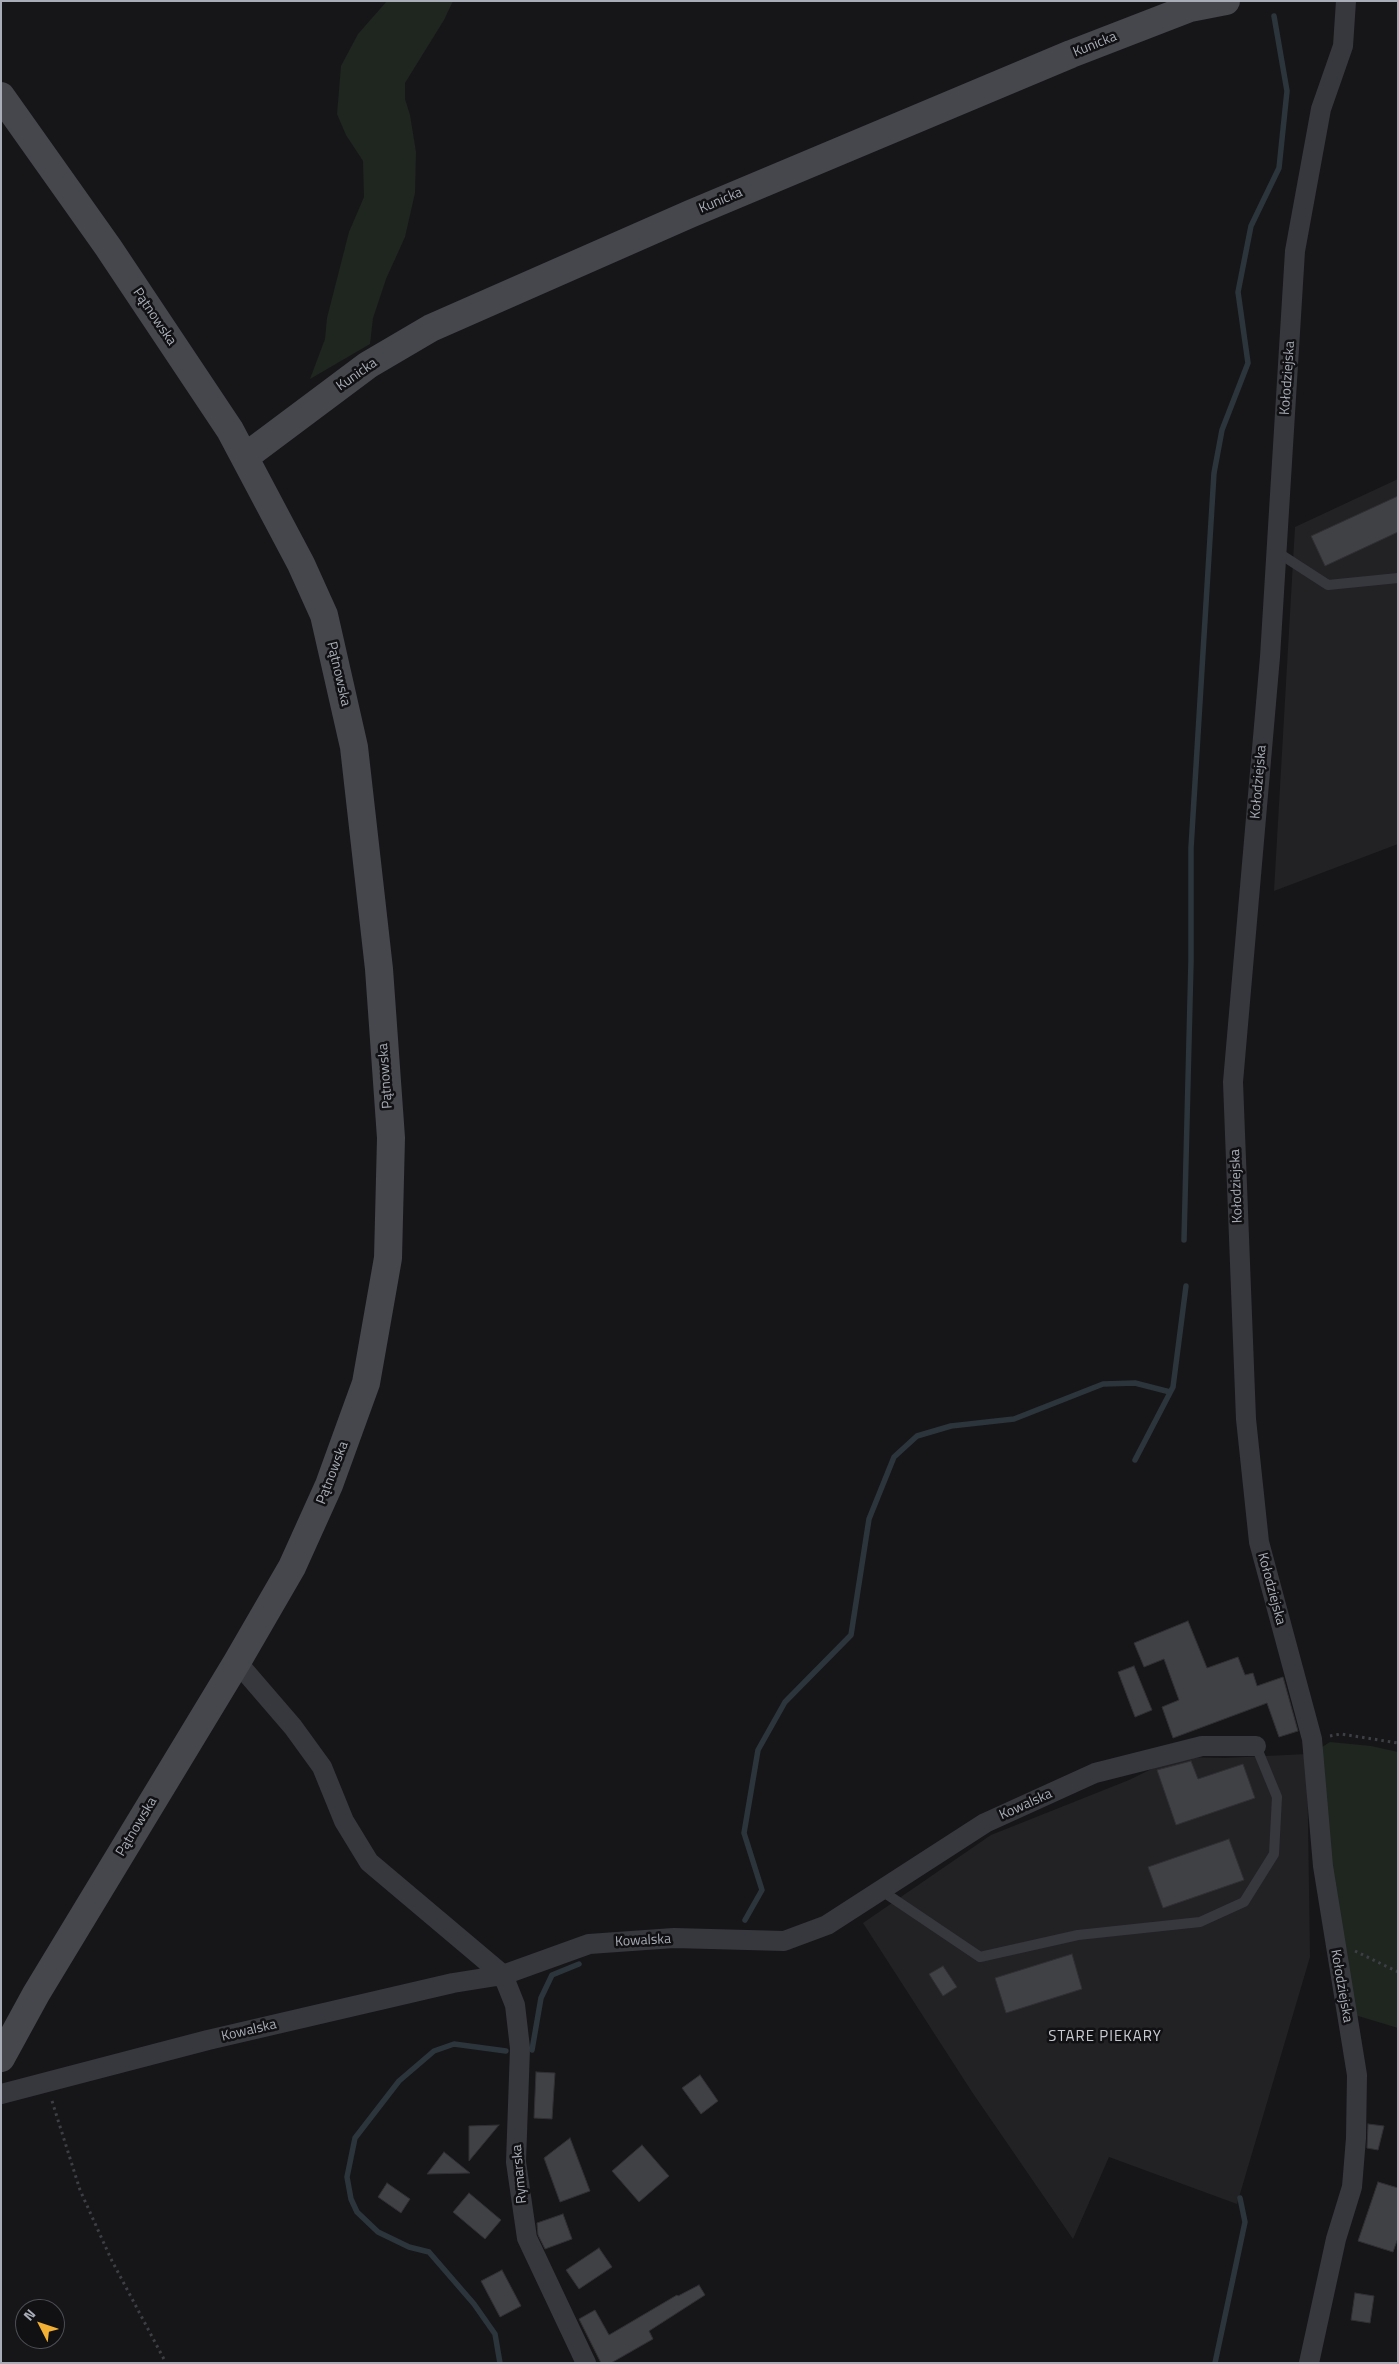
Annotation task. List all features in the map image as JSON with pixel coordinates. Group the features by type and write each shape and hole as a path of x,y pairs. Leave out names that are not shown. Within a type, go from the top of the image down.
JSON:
{"street":[{"name":"Kunicka","path":"245,457 368,365 431,328 690,214 1071,54 1190,8 1226,1"},
{"name":"Kołodziejska","path":"1309,2363 1336,2239 1352,2187 1356,2138 1357,2075 1322,1866 1312,1739 1259,1542 1246,1419 1233,1082 1270,657 1295,251 1321,109 1343,46 1346,1"},
{"name":"Pątnowska","path":"1,96 113,255 230,430 301,564 324,615 354,747 379,969 391,1138 388,1258 366,1384 325,1494 292,1567 237,1662 36,1994 1,2058"},
{"path":"237,1662 293,1727 322,1767 344,1821 368,1862 503,1975"},
{"name":"Kowalska","path":"1,2094 208,2040 453,1983 503,1975 589,1944 674,1938 784,1941 827,1925 986,1823 1095,1773 1202,1746 1256,1746"},
{"name":"Rymarska","path":"503,1975 515,2005 520,2048 516,2162 527,2238 586,2363"}],"lane":[{"path":"1277,552 1328,585 1398,578"},
{"path":"882,1891 980,1957 1078,1935 1200,1922 1244,1902 1274,1854 1277,1797 1256,1746"}],"path":[{"path":"1312,1739 1341,1734 1398,1743"},
{"path":"1334,1942 1372,1958 1398,1972"},
{"path":"43,2083 55,2107 80,2190 111,2260 166,2363"}],"shaded area":[{"path":"387,1 453,1 444,20 405,83 405,99 410,115 416,152 415,193 405,237 386,279 373,318 370,344 310,379 325,339 327,318 349,232 364,197 363,161 346,135 337,114 341,66 358,34"},
{"path":"1398,479 1398,844 1274,891 1295,527"},
{"path":"1330,1742 1371,1746 1398,1752 1398,2028 1355,2015 1331,1869 1322,1747"},
{"path":"1307,1754 1310,1957 1237,2204 1109,2157 1073,2239 972,2092 863,1923 991,1835 1129,1780 1176,1757 1225,1758"}],"building":[{"path":"1398,496 1398,532 1325,566 1311,536"},
{"path":"1188,1621 1207,1668 1238,1657 1245,1675 1253,1673 1257,1686 1283,1677 1298,1731 1279,1737 1267,1703 1173,1738 1162,1707 1179,1700 1164,1659 1144,1667 1134,1643"},
{"path":"1134,1666 1152,1710 1135,1717 1118,1672"},
{"path":"1191,1761 1198,1779 1243,1764 1255,1798 1176,1825 1157,1770"},
{"path":"1229,1839 1244,1880 1163,1908 1148,1867"},
{"path":"1072,1954 1082,1989 1006,2013 995,1978"},
{"path":"943,1966 957,1987 943,1996 929,1974"},
{"path":"536,2072 555,2073 552,2119 534,2118"},
{"path":"700,2075 718,2101 701,2114 682,2088"},
{"path":"1368,2124 1384,2126 1378,2150 1367,2148"},
{"path":"499,2125 469,2161 469,2126"},
{"path":"570,2138 590,2191 560,2202 544,2158"},
{"path":"642,2145 669,2176 639,2202 612,2171"},
{"path":"444,2152 470,2173 427,2174"},
{"path":"1378,2182 1398,2188 1398,2238 1393,2252 1358,2241"},
{"path":"387,2183 410,2199 401,2213 378,2197"},
{"path":"469,2193 501,2220 485,2239 453,2212"},
{"path":"563,2214 572,2239 545,2249 538,2235 537,2223"},
{"path":"599,2248 612,2267 579,2289 566,2270"},
{"path":"502,2270 521,2306 500,2317 481,2281"},
{"path":"699,2285 705,2295 649,2331 653,2339 611,2363 601,2363 579,2319 595,2310 609,2335 677,2295"},
{"path":"1355,2293 1374,2296 1370,2323 1351,2320"}],"waterway":[{"path":"1184,1240 1191,961 1191,848 1214,473 1222,430 1248,363 1238,292 1251,226 1279,168 1287,91 1274,16"},
{"path":"1135,1460 1173,1387 1186,1286"},
{"path":"745,1920 762,1890 744,1833 758,1750 785,1702 851,1635 869,1519 894,1457 917,1436 951,1426 1014,1419 1103,1384 1135,1383 1170,1392"},
{"path":"532,2050 541,1998 552,1975 579,1964"},
{"path":"500,2363 495,2334 474,2304 429,2252 409,2247 378,2232 357,2212 351,2199 347,2177 355,2138 399,2081 434,2051 454,2044 506,2051"},
{"path":"1215,2363 1245,2222 1240,2198"}],"district":[{"name":"STARE PIEKARY","path":"1105,2037"}]}
